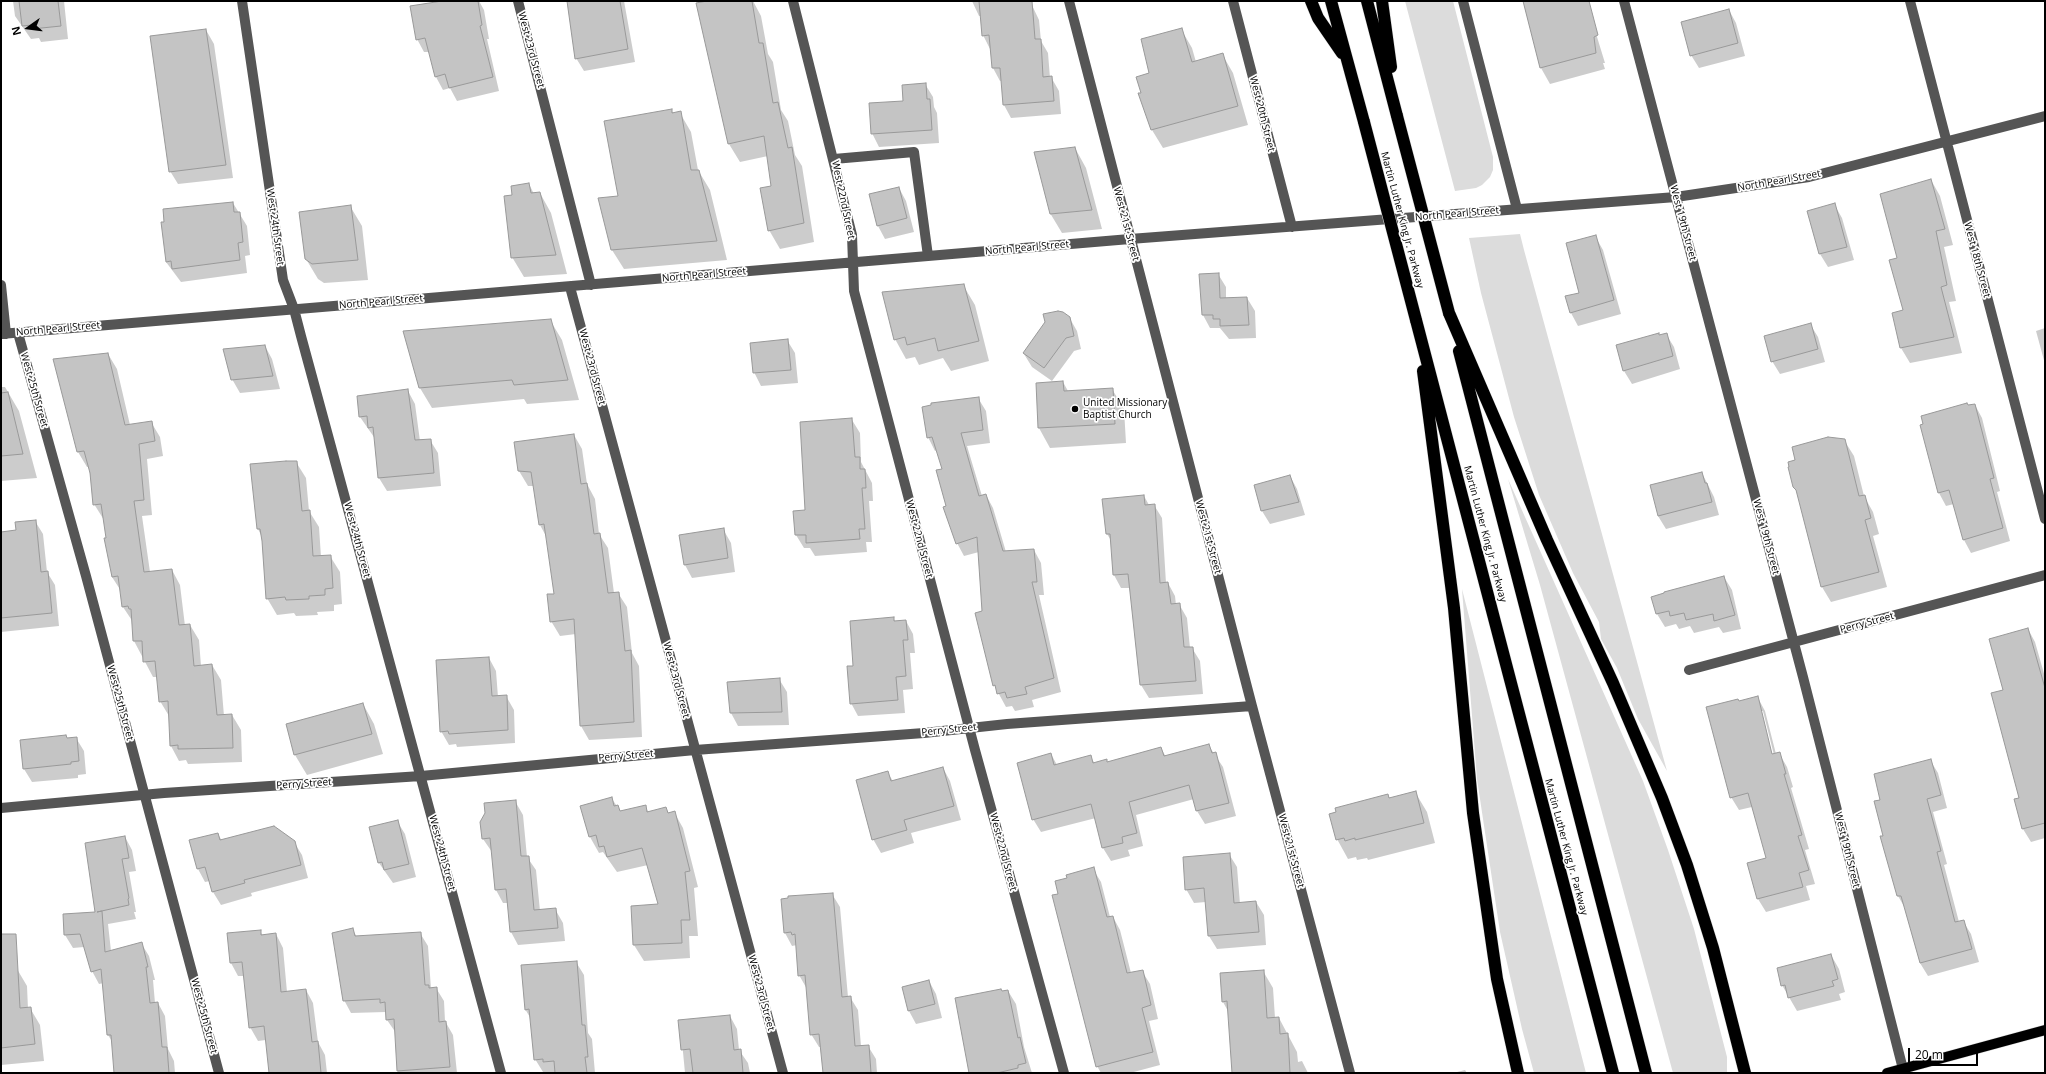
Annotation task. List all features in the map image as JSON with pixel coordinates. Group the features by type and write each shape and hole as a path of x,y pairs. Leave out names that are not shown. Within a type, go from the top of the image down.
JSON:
{"highway":[{"path":"1311,1 1318,18 1347,61"},
{"name":"Martin Luther King Jr. Parkway","path":"1331,1 1613,1073"},
{"name":"Martin Luther King Jr. Parkway","path":"1367,1 1646,1073"},
{"path":"1382,1 1397,116"},
{"path":"1449,313 1547,540 1613,683 1662,798 1687,865 1713,948 1745,1073"},
{"path":"1416,320 1454,608 1473,813 1497,979 1518,1073"}],"main road":[{"path":"1887,1073 1903,1071 2045,1030"}],"street":[{"name":"West 24th Street","path":"242,1 283,280 294,309 501,1073"},
{"name":"West 23rd Street","path":"518,1 591,285"},
{"name":"West 22nd Street","path":"793,1 852,235 854,291 969,728 1064,1073"},
{"name":"West 21st Street","path":"1069,1 1252,706 1350,1073"},
{"name":"West 20th Street","path":"1233,1 1292,227"},
{"path":"1463,1 1518,209"},
{"name":"West 19th Street","path":"1624,1 1793,643 1903,1071"},
{"name":"West 18th Street","path":"1910,1 2045,519"},
{"name":"North Pearl Street","path":"4,334 1130,239 1676,197 1809,177 1947,143 2045,116"},
{"path":"834,159 914,152 928,256"},
{"path":"1,285 4,334"},
{"name":"West 23rd Street","path":"570,287 783,1073"},
{"name":"West 25th Street","path":"18,333 86,576 219,1073"},
{"name":"Perry Street","path":"1689,670 2045,575"},
{"name":"Perry Street","path":"1,808 144,795 421,776 695,750 1252,706"}],"shaded area":[{"path":"1405,1 1453,1 1493,157 1493,170 1490,177 1482,185 1476,188 1455,191"},
{"path":"1520,234 1667,771 1638,719 1617,668 1601,639 1599,622 1573,573 1539,495 1514,417 1481,293 1469,238"},
{"path":"1508,479 1643,781 1694,929 1727,1057 1727,1073 1673,1073 1540,585"},
{"path":"1462,589 1586,1073 1534,1073 1522,1029 1500,932 1477,779"}],"building":[{"path":"19,1 58,1 61,26 32,29 32,25 22,26"},
{"path":"442,1 478,1 482,25 480,26 493,77 449,88 445,74 435,77 425,38 416,40 410,6"},
{"path":"567,1 620,1 628,49 575,59"},
{"path":"707,1 752,1 759,43 763,43 773,103 778,102 788,148 792,147 804,223 768,231 760,188 771,186 764,136 728,144 696,3"},
{"path":"979,1 1032,1 1035,39 1041,39 1043,77 1052,76 1054,101 1003,105 1000,68 992,68 989,35 982,36"},
{"path":"1523,1 1589,1 1598,35 1594,37 1596,53 1540,68"},
{"path":"1729,9 1738,43 1690,56 1681,22"},
{"path":"1182,28 1192,62 1223,53 1238,106 1151,130 1138,93 1141,93 1136,77 1149,73 1141,39"},
{"path":"206,29 226,165 169,172 150,36"},
{"path":"926,83 927,99 930,99 932,130 871,134 869,103 903,101 902,85"},
{"path":"672,109 672,113 681,111 691,170 699,170 717,241 611,250 598,198 618,196 604,121"},
{"path":"1075,147 1092,210 1050,214 1034,152"},
{"path":"1931,179 1945,229 1936,231 1947,285 1941,287 1954,337 1900,348 1892,313 1903,310 1889,260 1897,258 1880,194"},
{"path":"529,183 531,193 540,192 556,255 511,258 504,196 512,195 511,186"},
{"path":"899,187 907,218 877,226 869,194"},
{"path":"233,202 234,212 240,212 243,242 238,243 240,260 172,269 171,261 166,262 161,222 164,222 163,209"},
{"path":"1835,203 1847,247 1819,254 1807,211"},
{"path":"351,205 358,260 312,264 305,259 299,212"},
{"path":"1596,235 1614,300 1570,313 1565,296 1579,293 1566,243"},
{"path":"1219,273 1220,298 1247,297 1249,325 1220,326 1220,319 1213,319 1213,315 1202,315 1199,274"},
{"path":"964,284 979,341 938,351 935,338 907,345 905,337 894,340 882,292"},
{"path":"1058,311 1063,312 1070,317 1074,336 1066,338 1044,368 1023,353 1045,322 1043,314"},
{"path":"551,319 568,380 514,385 512,380 419,388 403,331"},
{"path":"1811,323 1818,349 1771,362 1764,336"},
{"path":"1659,333 1659,335 1667,333 1673,356 1623,371 1616,345"},
{"path":"788,339 791,370 753,373 750,343"},
{"path":"265,345 273,376 231,380 223,349"},
{"path":"108,353 125,425 152,421 155,441 139,444 144,500 134,501 144,572 172,569 179,625 190,624 194,666 212,664 217,715 232,714 233,748 178,749 178,745 170,746 168,701 159,702 155,661 143,662 142,641 133,641 131,609 129,609 128,606 122,607 118,576 112,577 104,538 106,538 101,504 93,505 90,473 84,451 77,452 53,359"},
{"name":"United Missionary Baptist Church","path":"1063,381 1064,391 1113,388 1115,424 1038,428 1036,383"},
{"path":"408,389 415,440 431,439 434,473 378,478 373,427 368,428 367,416 359,417 357,396"},
{"path":"8,392 23,454 1,456 1,393"},
{"path":"979,397 983,430 961,433 979,496 986,494 1003,551 1034,549 1037,582 1032,582 1054,678 1025,687 1027,694 1007,698 1005,692 997,694 995,685 993,686 975,613 982,611 977,537 956,544 943,507 946,506 936,470 942,469 932,437 927,438 922,407 931,405 931,403"},
{"path":"1967,403 1968,405 1975,404 1994,478 1990,479 2003,528 1963,540 1949,490 1938,493 1920,425 1923,424 1921,416"},
{"path":"852,418 855,457 860,457 860,469 865,469 866,488 862,488 865,529 859,529 860,539 806,543 806,535 795,535 793,511 805,510 800,422"},
{"path":"574,434 581,484 587,483 594,534 600,533 608,593 619,592 625,651 631,650 634,722 580,726 574,619 550,622 547,594 554,594 544,524 539,525 531,472 518,471 514,442"},
{"path":"1828,437 1845,439 1859,496 1865,495 1871,518 1865,520 1879,572 1821,587 1796,490 1793,487 1788,462 1795,460 1792,447"},
{"path":"297,461 302,511 310,510 313,556 331,555 333,588 325,589 325,595 309,596 309,599 286,600 285,597 266,599 262,541 260,529 257,529 250,464"},
{"path":"1702,472 1705,483 1707,483 1712,502 1658,516 1650,485"},
{"path":"1290,475 1299,502 1261,511 1254,485"},
{"path":"1144,495 1145,505 1155,504 1160,583 1168,582 1171,604 1180,603 1184,647 1193,647 1196,681 1140,685 1128,574 1113,575 1110,534 1106,534 1102,499"},
{"path":"36,520 41,572 48,571 52,613 1,618 1,532 16,530 15,522"},
{"path":"724,528 728,558 684,565 679,535"},
{"path":"1724,576 1735,615 1714,621 1713,614 1686,620 1684,613 1670,616 1669,611 1656,614 1651,597 1664,592"},
{"path":"894,617 894,621 906,620 908,640 903,640 906,676 896,677 898,700 850,704 847,666 853,666 850,621"},
{"path":"2028,628 2045,688 2045,823 2022,829 2014,799 2019,798 1991,693 2003,690 1989,639"},
{"path":"489,657 492,696 507,695 508,730 449,734 448,731 440,732 436,660"},
{"path":"780,678 782,712 730,713 727,682"},
{"path":"1758,696 1772,754 1780,752 1786,774 1784,774 1802,835 1798,836 1809,870 1799,873 1803,887 1757,899 1747,863 1766,858 1748,793 1730,798 1706,707 1738,699 1739,701"},
{"path":"363,703 372,734 294,755 286,724"},
{"path":"66,735 67,738 77,737 79,761 71,762 71,764 23,769 20,740"},
{"path":"1209,744 1212,753 1216,752 1229,803 1196,811 1189,785 1129,802 1137,833 1122,837 1123,843 1102,848 1091,804 1032,820 1017,763 1051,753 1054,765 1091,755 1093,763 1107,759 1107,762 1161,747 1164,756"},
{"path":"1931,759 1941,795 1927,799 1941,851 1937,852 1955,922 1964,920 1972,949 1920,963 1901,896 1897,896 1880,836 1883,836 1874,801 1880,800 1874,774"},
{"path":"943,767 954,806 904,820 907,830 872,840 856,780 888,771 891,781"},
{"path":"1416,791 1424,823 1355,840 1355,838 1345,841 1344,838 1336,840 1329,814 1336,812 1335,808 1388,794 1389,798"},
{"path":"612,797 614,806 618,805 620,811 646,805 647,812 666,807 668,813 675,811 690,871 685,872 690,920 681,920 682,943 633,945 631,906 658,904 642,848 607,857 604,846 599,847 596,835 589,837 580,806"},
{"path":"516,800 521,856 529,856 534,910 556,908 558,928 510,932 506,889 495,890 490,838 482,839 480,822 485,813 484,803"},
{"path":"398,820 409,864 384,870 382,862 378,863 369,827"},
{"path":"274,826 295,841 301,865 244,880 245,883 212,892 205,867 197,869 189,840 218,833 220,840"},
{"path":"125,836 129,858 122,859 129,905 97,912 102,911 105,952 142,942 148,967 146,967 150,1003 158,1002 162,1047 167,1047 169,1073 114,1073 111,1035 107,1035 101,969 91,972 80,934 64,935 63,914 95,912 85,843"},
{"path":"1230,853 1234,903 1256,901 1259,932 1208,936 1204,888 1185,890 1183,857"},
{"path":"1094,867 1107,917 1113,916 1127,973 1143,970 1151,1005 1142,1008 1153,1052 1096,1067 1052,895 1058,894 1055,881 1067,878 1066,875"},
{"path":"833,893 842,997 851,996 855,1046 869,1045 871,1073 823,1073 819,1034 810,1035 805,975 798,976 795,934 792,935 791,932 784,933 781,899 788,898 788,896"},
{"path":"353,928 355,936 421,932 425,985 429,985 429,988 437,987 439,1022 446,1021 450,1067 397,1071 394,1019 386,1020 385,1002 380,1003 380,999 343,1001 332,933"},
{"path":"261,930 261,935 276,933 281,992 306,989 312,1042 318,1041 321,1073 269,1073 264,1026 249,1028 242,962 230,963 227,933"},
{"path":"1,934 16,934 20,1008 31,1007 35,1044 1,1048"},
{"path":"1831,954 1838,979 1832,981 1834,986 1788,998 1785,985 1781,986 1777,968"},
{"path":"577,961 582,1025 585,1025 588,1057 585,1057 587,1073 555,1073 554,1061 543,1062 543,1059 534,1060 529,1009 525,1010 521,965"},
{"path":"1264,970 1267,1018 1279,1017 1280,1034 1288,1033 1290,1073 1232,1073 1227,1001 1222,1002 1220,973"},
{"path":"929,980 935,1004 908,1011 902,987"},
{"path":"1001,989 1002,991 1008,990 1018,1038 1020,1037 1026,1063 1018,1065 1018,1068 997,1073 969,1073 955,998"},
{"path":"730,1015 734,1050 741,1049 743,1073 693,1073 690,1049 681,1050 678,1020"}],"place":[{"name":"United Missionary Baptist Church","path":"1075,409"}]}
